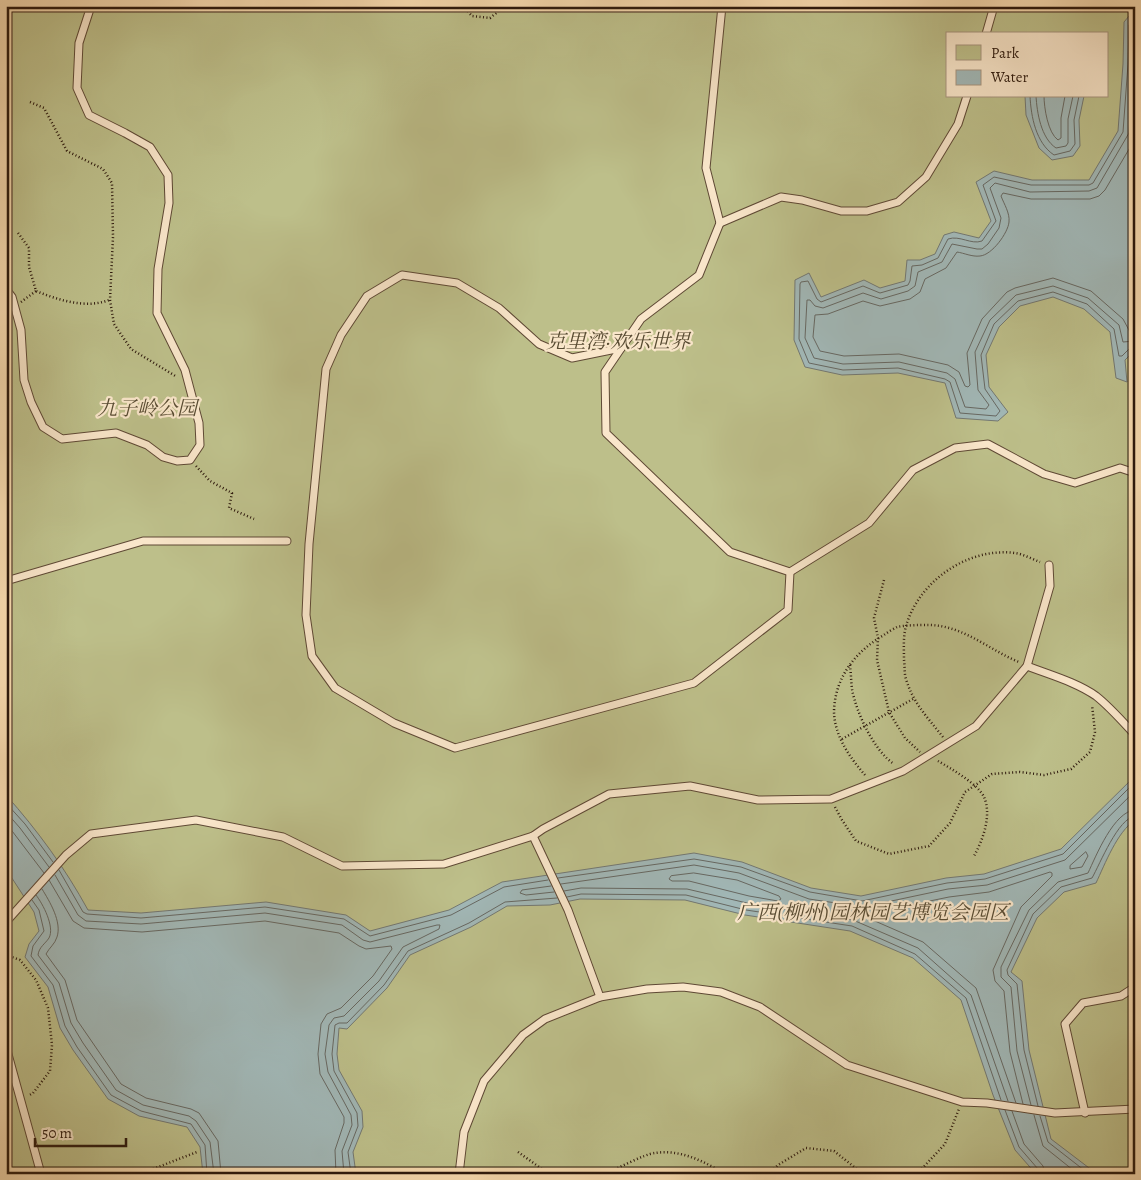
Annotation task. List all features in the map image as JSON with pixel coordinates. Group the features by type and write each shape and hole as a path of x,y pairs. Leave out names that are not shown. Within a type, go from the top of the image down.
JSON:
{"lane":[{"path":"6,289 12,297 21,330 24,380 31,402 43,427 62,439 116,433 147,445 163,456 177,461 190,460 200,445 199,423 185,370 157,313 158,269 169,203 168,175 150,147 89,115 77,88 79,44 91,6"},
{"path":"722,6 706,168 720,223 699,274 640,319 604,372 606,433 730,552 790,572 870,523 913,470 955,448 988,444 1044,474 1075,483 1120,468 1135,472"},
{"path":"987,32 994,6"},
{"path":"720,223 781,197 802,200 841,212 867,211 898,202 926,177 958,124 966,98"},
{"path":"621,348 572,358 540,344 499,308 457,283 402,275 366,296 341,335 326,369 309,544 306,615 312,656 335,688 394,723 455,748 694,683 788,610 790,572"},
{"path":"6,581 143,541 287,541"},
{"path":"6,922 66,855 91,834 196,820 283,837 342,866 444,864 533,836 609,794 690,786 758,800 831,800 903,771 976,726 1027,666 1050,586 1049,565"},
{"path":"1027,666 1074,684 1096,696 1135,735"},
{"path":"533,836 568,910 600,997"},
{"path":"459,1174 464,1132 484,1081 523,1036 546,1019 600,997 647,989 683,987 721,992 760,1007 847,1065 962,1102 987,1103 1055,1113 1135,1109"},
{"path":"1085,1113 1065,1024 1083,1003 1121,996 1135,987"},
{"path":"6,1047 41,1174"}],"path":[{"path":"463,6 472,16 490,18 505,6"},
{"path":"30,102 44,108 67,151 103,169 112,183 113,237 110,300 114,324 131,349 189,384"},
{"path":"18,233 29,248 29,267 36,291"},
{"path":"36,291 60,301 100,304 110,300"},
{"path":"15,308 36,291"},
{"path":"190,460 210,481 232,493 229,508 254,519"},
{"path":"948,744 915,703 906,678 904,649 906,627 912,610 928,586 960,561 985,553 1016,553 1049,565"},
{"path":"884,580 874,618 878,638 877,660 889,712 904,738 920,752 947,766 974,785 984,796 988,819 981,844 974,856"},
{"path":"872,784 846,750 834,712 838,685 850,662 878,638 897,627 930,625 954,629 1027,666"},
{"path":"850,662 852,690 865,725 874,742 890,762 903,771"},
{"path":"831,800 856,841 889,854 929,846 950,823 965,792 992,774 1020,772 1044,775 1071,769 1090,752 1095,732 1090,693"},
{"path":"842,739 914,699"},
{"path":"6,955 20,960 36,980 48,1008 52,1045 50,1071 33,1093 20,1100"},
{"path":"917,1174 945,1144 962,1102"},
{"path":"769,1174 778,1165 806,1148 834,1151 858,1170 903,1174"},
{"path":"140,1174 197,1152"},
{"path":"518,1152 549,1174"},
{"path":"605,1174 655,1153 678,1154 703,1160 726,1174"}],"green space":[{"path":"6,6 1135,6 1135,1174 6,1174"}],"water":[{"path":"1135,9 1135,350 1125,360 1127,382 1116,378 1110,332 1084,309 1053,297 1020,306 999,327 986,355 989,387 1008,412 998,421 956,418 945,383 898,373 842,375 805,367 794,340 795,280 809,273 821,297 864,280 880,288 905,281 907,260 920,260 935,254 944,235 954,232 979,238 991,221 976,182 994,171 1032,180 1089,180 1118,131 1124,22"},
{"path":"1025,98 1084,98 1079,120 1080,146 1073,156 1052,160 1039,148 1026,115"},
{"path":"1135,776 1135,820 1117,840 1096,883 1064,892 1037,918 1011,972 1022,981 1029,1050 1051,1139 1097,1174 1036,1174 1015,1150 993,1095 961,1000 913,958 850,931 745,915 685,900 580,899 550,905 507,906 471,927 410,955 387,988 347,1029 339,1028 337,1054 339,1070 362,1111 363,1127 353,1152 356,1174 203,1174 200,1147 187,1127 139,1116 108,1099 73,1050 60,1028 48,987 25,957 29,944 39,931 34,912 6,869 6,795 50,850 88,910 141,913 266,902 346,915 370,931 449,910 502,882 694,853 742,862 811,888 861,896 946,878 984,874 1061,849"}],"park label":[{"name":"克里湾·欢乐世界","path":"618,341"},
{"name":"九子岭公园","path":"147,408"},
{"name":"广西(柳州)园林园艺博览会园区","path":"873,912"}]}
